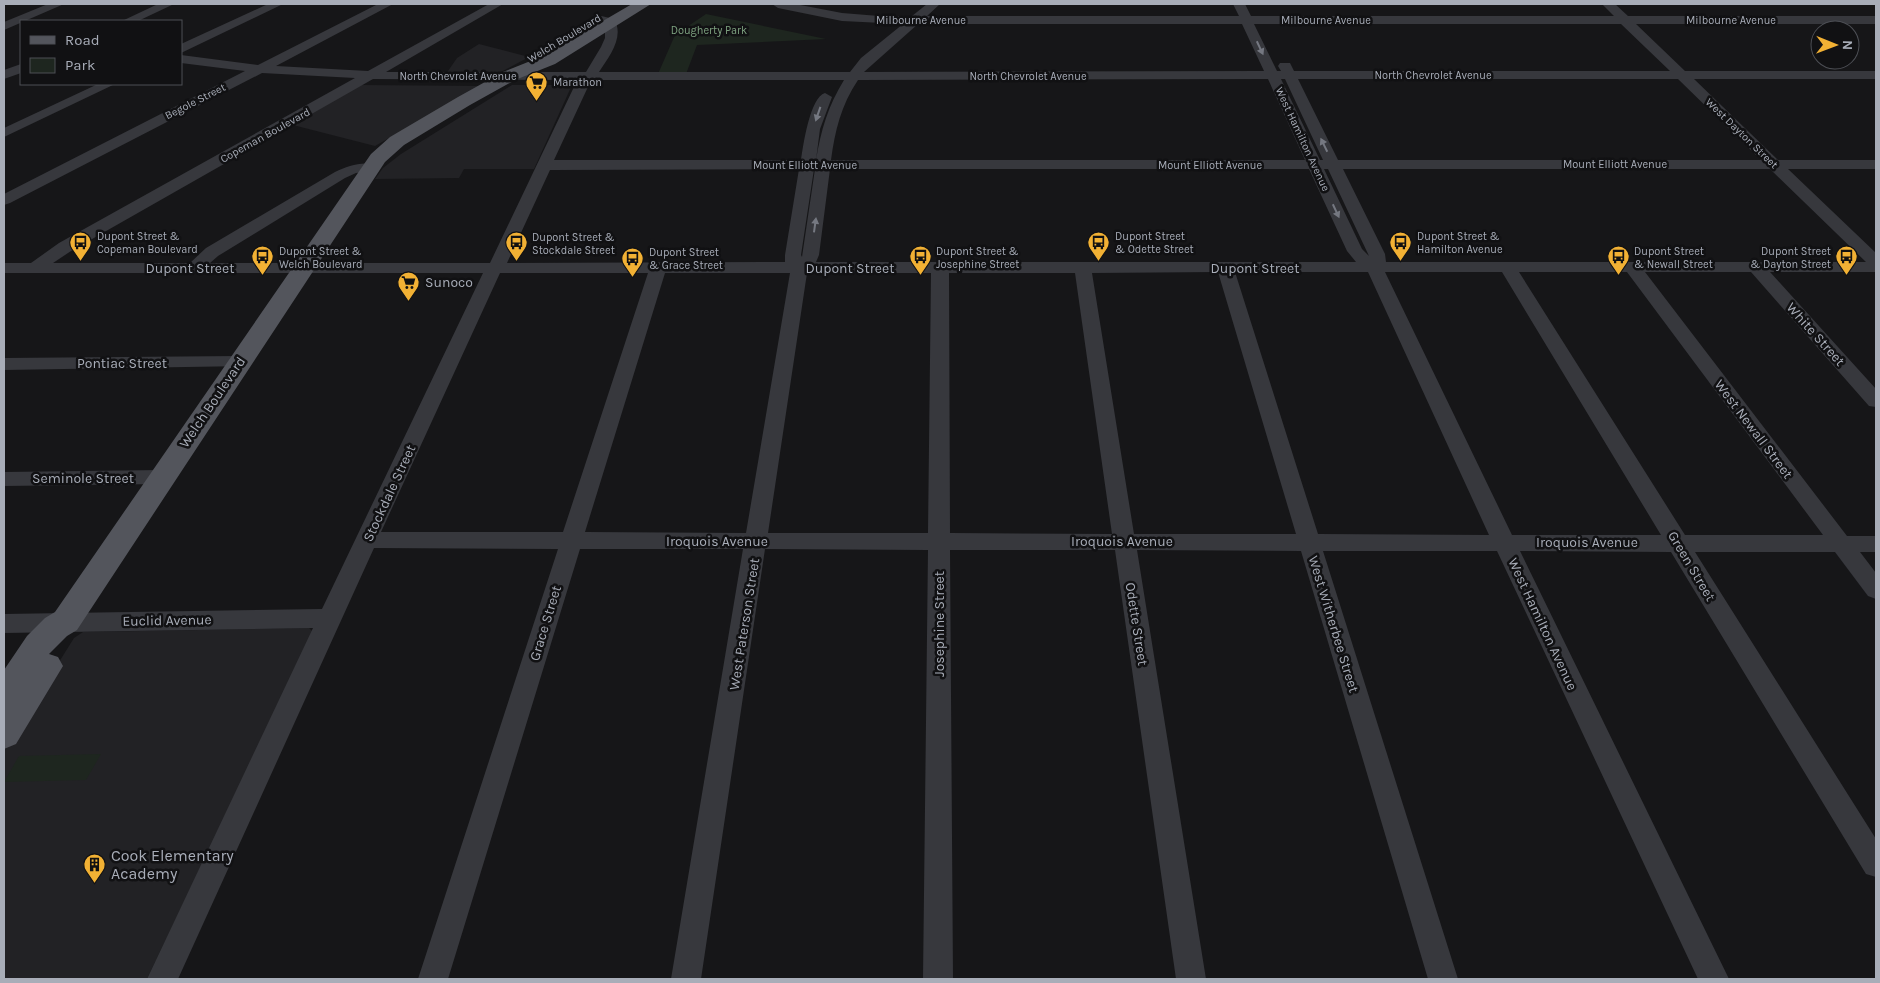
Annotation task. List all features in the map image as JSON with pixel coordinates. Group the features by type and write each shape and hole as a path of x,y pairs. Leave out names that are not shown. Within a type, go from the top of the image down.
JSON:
{"main road":[{"name":"Welch Boulevard","path":"4,698 42,641 54,628 66,621 365,176 397,141 503,80 549,60 604,21 622,4"},
{"name":"Welch Boulevard","path":"604,21 643,4"},
{"name":"Welch Boulevard","path":"4,734 64,638 67,630 66,621"}],"street":[{"path":"17,19 58,4"},
{"path":"130,20 168,4"},
{"path":"182,49 278,4"},
{"name":"Begole Street","path":"4,200 387,4"},
{"name":"Copeman Boulevard","path":"35,268 65,247 497,4"},
{"name":"Milbourne Avenue","path":"778,4 848,18 908,20 1874,22"},
{"name":"West Paterson Street","path":"799,268 794,264 793,255 816,117 843,79 871,57 922,4"},
{"name":"West Paterson Street","path":"908,20 934,4"},
{"name":"West Hamilton Avenue","path":"1239,4 1355,251 1374,268 1644,837 1714,979"},
{"path":"1254,4 1270,34"},
{"name":"West Dayton Street","path":"1608,4 1876,262"},
{"path":"1853,9 1874,22"},
{"name":"Stockdale Street","path":"162,979 488,279 544,165 588,80 597,68 610,39 604,21"},
{"name":"West Hamilton Avenue","path":"1278,51 1377,254 1378,261 1374,268"},
{"name":"North Chevrolet Avenue","path":"182,59 253,72"},
{"name":"North Chevrolet Avenue","path":"182,66 363,79 503,80 1786,79 1876,75"},
{"path":"4,75 20,68"},
{"name":"West Paterson Street","path":"799,268 806,264 810,258 831,117 843,79"},
{"name":"North Chevrolet Avenue","path":"1786,79 1876,83"},
{"path":"4,133 106,85"},
{"name":"Mount Elliott Avenue","path":"544,165 1876,164"},
{"path":"194,268 212,252 325,184 365,176"},
{"name":"Green Street","path":"1507,267 1876,864"},
{"name":"West Newall Street","path":"1632,267 1876,590"},
{"name":"White Street","path":"1756,267 1876,401"},
{"name":"Dupont Street","path":"4,268 1876,267"},
{"name":"Grace Street","path":"433,979 658,268"},
{"name":"West Paterson Street","path":"686,979 799,268"},
{"name":"Josephine Street","path":"938,979 940,268"},
{"name":"Odette Street","path":"1083,268 1191,979"},
{"name":"West Witherbee Street","path":"1225,268 1443,979"},
{"name":"Pontiac Street","path":"4,364 240,362"},
{"name":"Seminole Street","path":"4,479 161,477"},
{"name":"Iroquois Avenue","path":"367,540 1876,544"},
{"name":"Euclid Avenue","path":"4,623 331,618"}],"shaded area":[{"path":"479,44 529,57 499,73 446,74 457,58"},
{"path":"359,85 481,86 375,146 289,124"},
{"path":"512,85 572,85 534,169 464,169 459,178 375,179 383,168 401,154"},
{"path":"309,628 313,632 147,979 4,979 4,750 74,638 83,632"}],"green space":[{"name":"Dougherty Park","path":"706,14 826,39 697,45 686,74 658,74 675,35"},
{"path":"101,754 86,780 4,782 19,756"}],"place":[{"name":"Marathon","path":"537,101"},
{"name":"Dupont Street & Copeman Boulevard","path":"81,261"},
{"name":"Dupont Street & Odette Street","path":"1099,261"},
{"name":"Dupont Street & Hamilton Avenue","path":"1401,261"},
{"name":"Dupont Street & Stockdale Street","path":"516,262"},
{"name":"Dupont Street & Welch Boulevard","path":"263,276"},
{"name":"Dupont Street & Josephine Street","path":"920,276"},
{"name":"Dupont Street & Newall Street","path":"1618,276"},
{"name":"Dupont Street & Dayton Street","path":"1847,276"},
{"name":"Dupont Street & Grace Street","path":"633,277"},
{"name":"Sunoco","path":"409,301"},
{"name":"Cook Elementary Academy","path":"95,883"}]}
